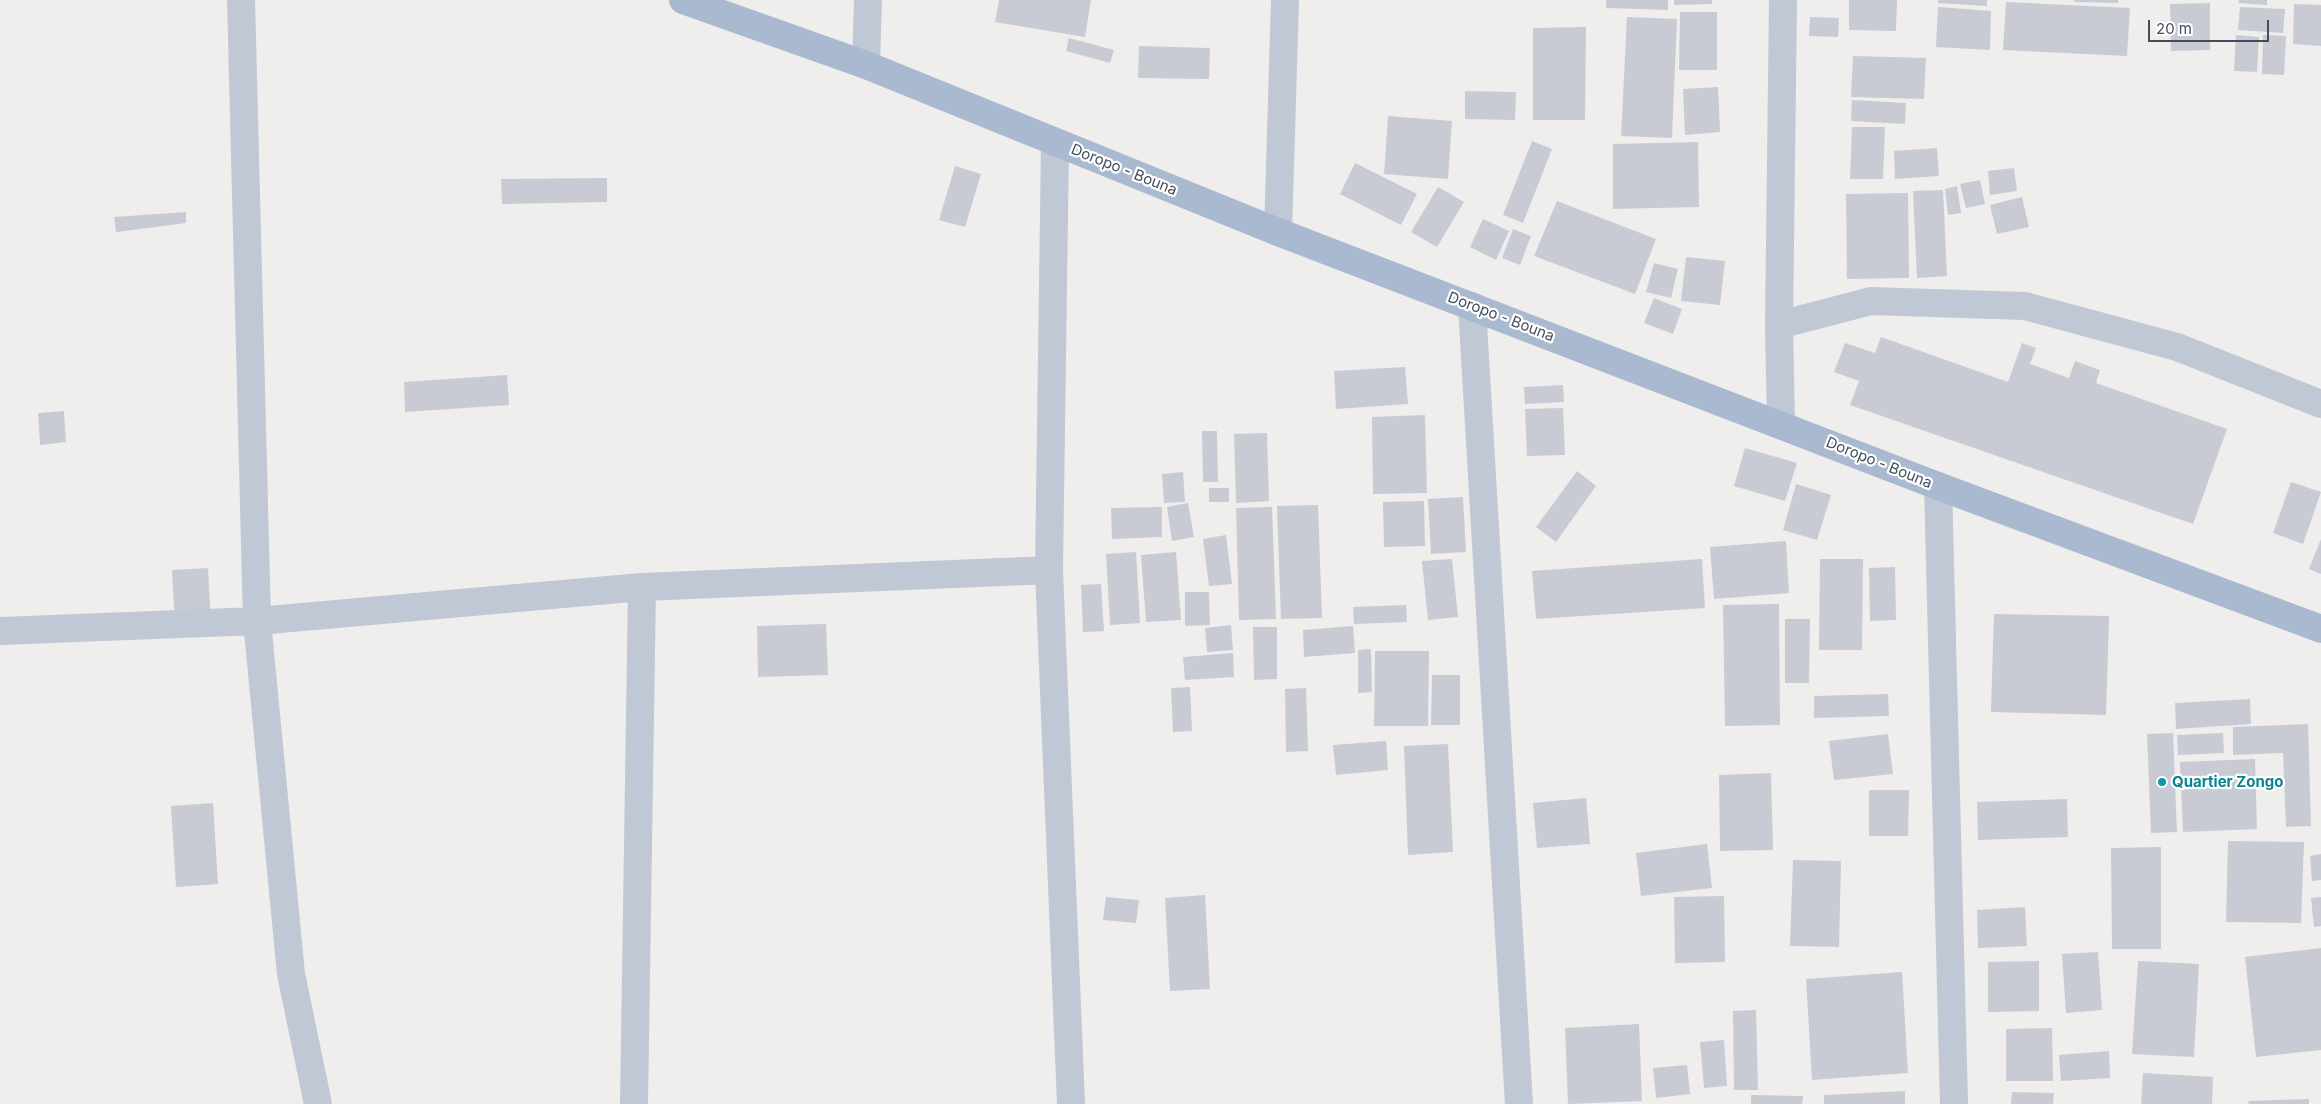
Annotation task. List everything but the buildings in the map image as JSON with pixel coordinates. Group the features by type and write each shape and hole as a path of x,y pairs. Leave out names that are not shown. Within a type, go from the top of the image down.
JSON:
{"main road":[{"name":"Doropo - Bouna","path":"683,0 866,65 1278,232 1938,486 2321,628"}],"street":[{"path":"241,0 257,621 290,974 318,1104"},
{"path":"866,65 868,0"},
{"path":"1278,232 1286,0"},
{"path":"1782,425 1779,324 1784,0"},
{"path":"1054,142 1049,570 1071,1104"},
{"path":"1779,324 1871,301 2025,306 2177,347 2321,404"},
{"path":"1472,306 1519,1104"},
{"path":"1938,486 1954,1104"},
{"path":"0,631 257,621 642,587 1049,570"},
{"path":"634,1104 642,587"}],"place":[{"name":"Quartier Zongo","path":"2162,782"}]}
